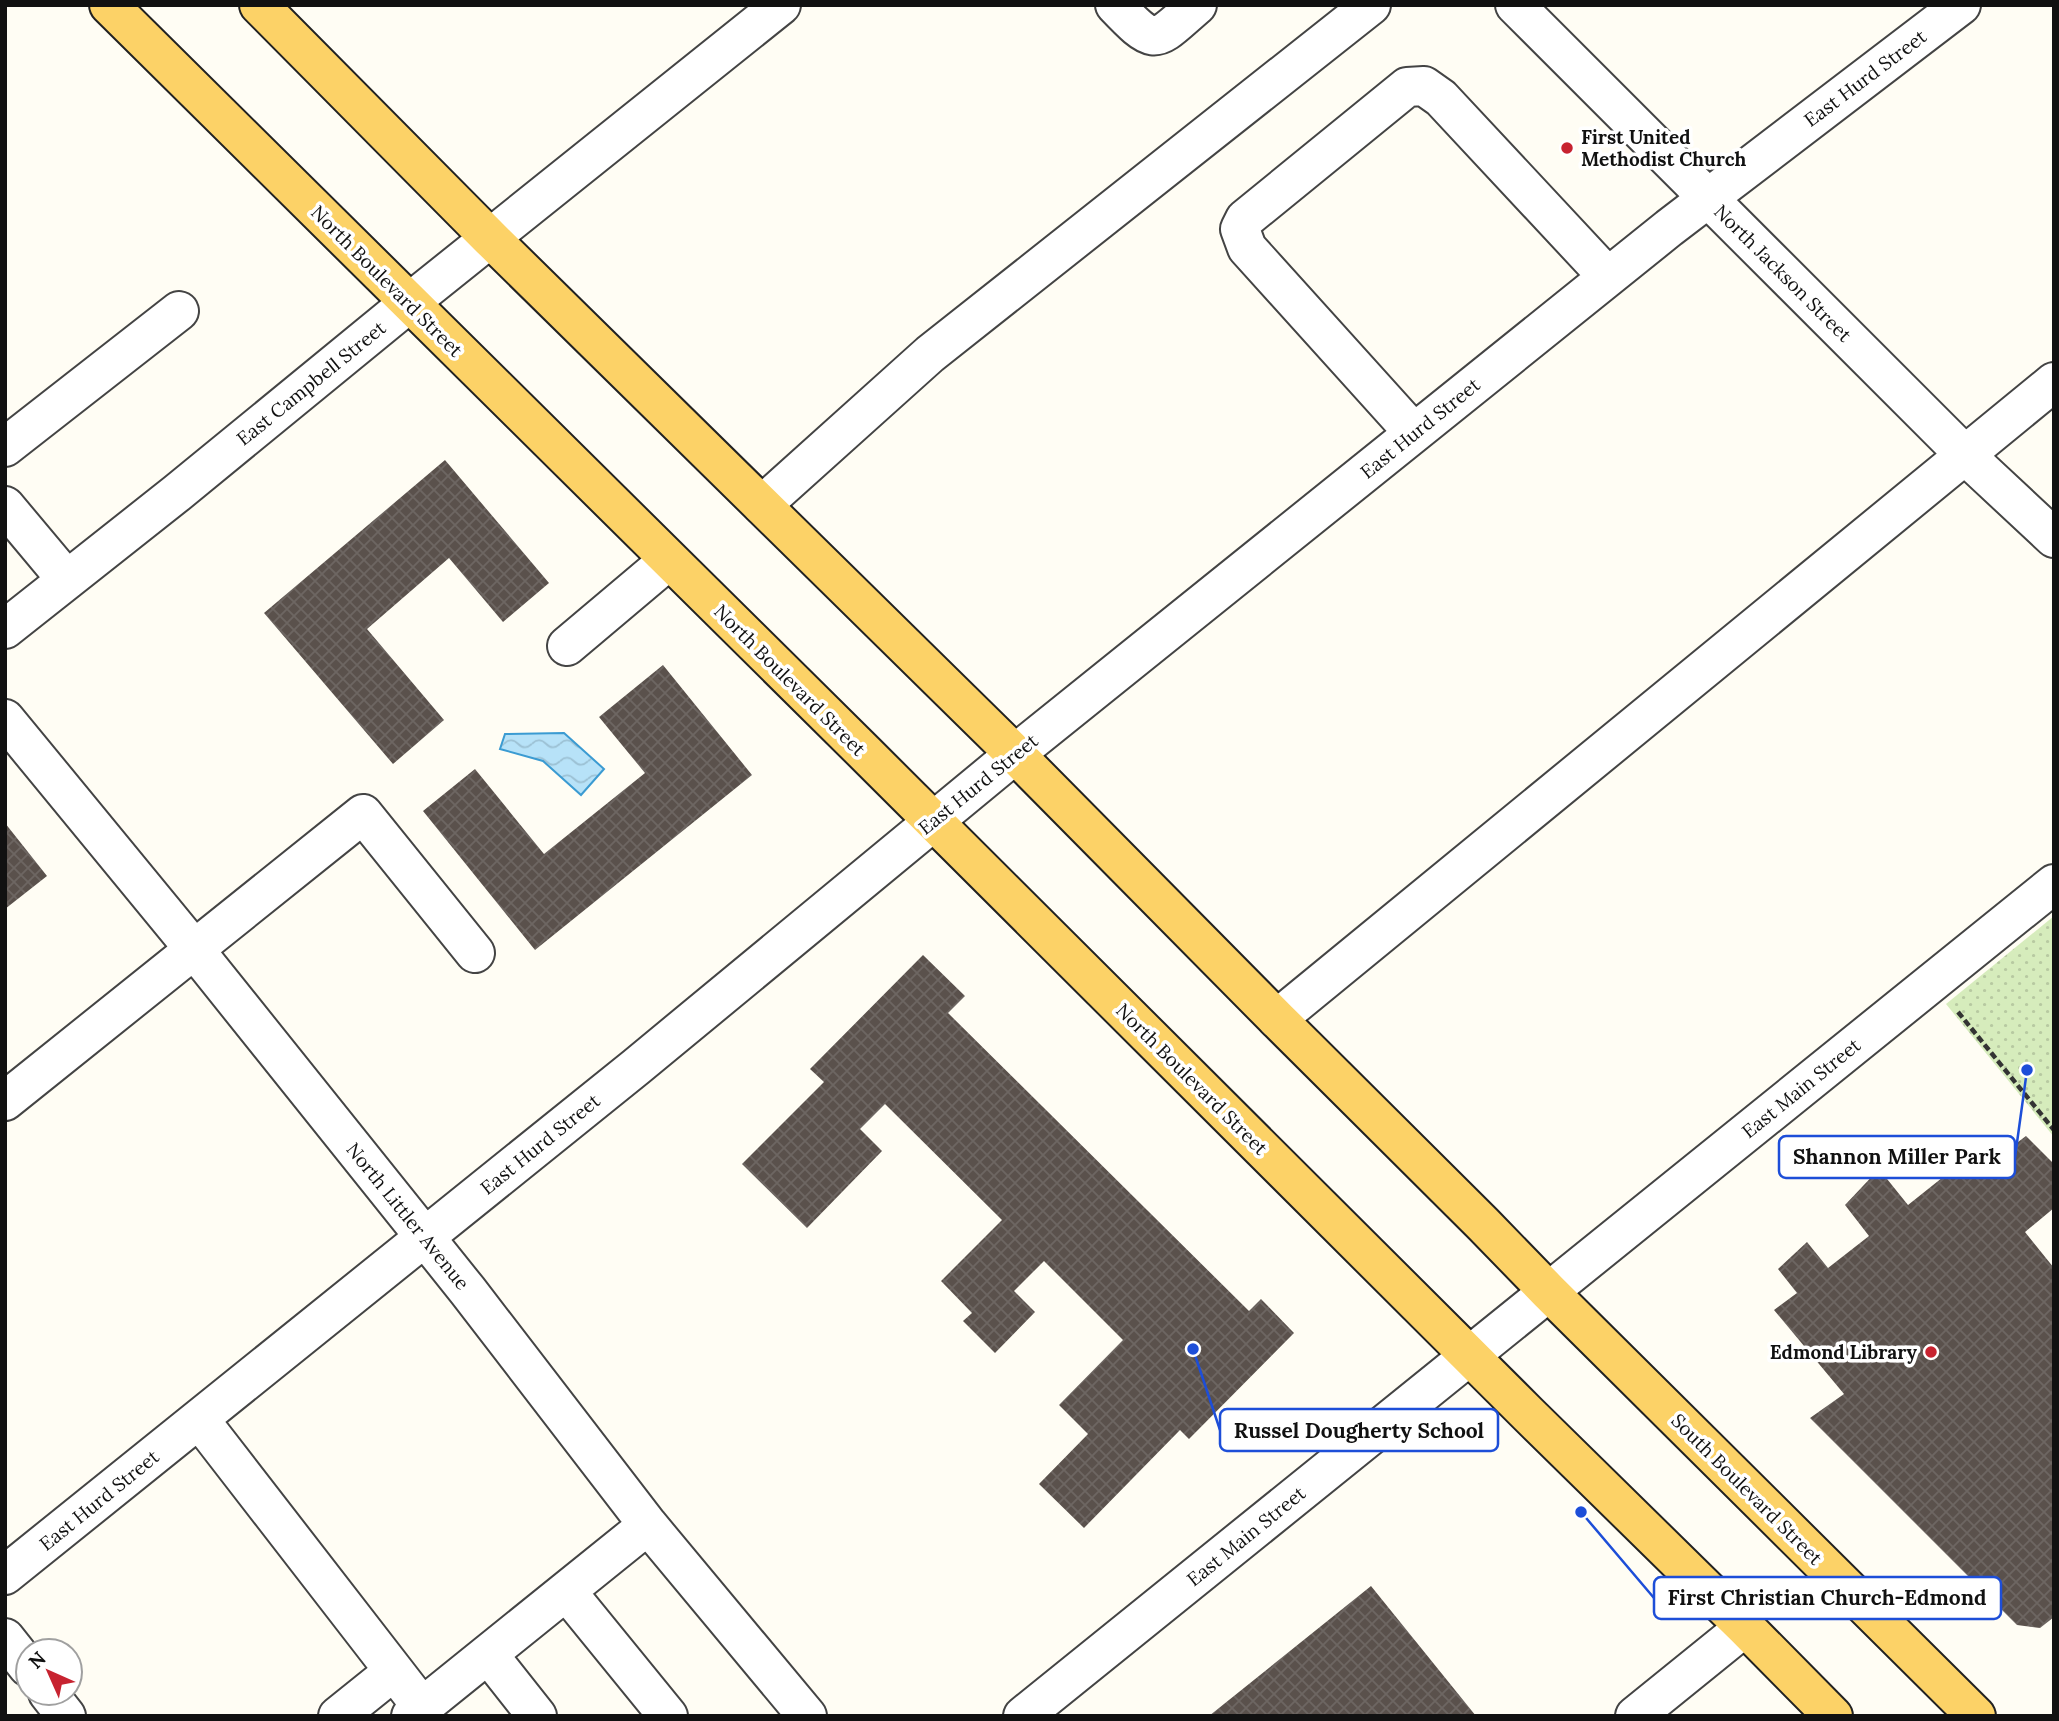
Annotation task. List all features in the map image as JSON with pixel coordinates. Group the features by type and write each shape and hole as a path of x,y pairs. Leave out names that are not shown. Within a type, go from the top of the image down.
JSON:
{"main road":[{"name":"North Boulevard Street","path":"108,5 1470,1356"},
{"path":"259,5 490,238 1015,754 1549,1292"},
{"name":"South Boulevard Street","path":"1549,1292 1976,1716"},
{"path":"1470,1356 1833,1716"}],"street":[{"name":"East Campbell Street","path":"5,629 781,5"},
{"path":"1115,5 1140,31 1150,36 1161,36 1197,5"},
{"path":"762,505 930,354 1371,5"},
{"name":"North Jackson Street","path":"1515,5 1964,454 2054,538"},
{"name":"East Hurd Street","path":"5,1575 646,1059 1015,754 1608,277 1708,197 1961,5"},
{"path":"1414,433 1247,248 1240,229 1245,219 1407,87 1424,86 1441,98 1608,277"},
{"path":"5,447 179,311"},
{"path":"1277,1019 2054,382"},
{"path":"5,506 68,580"},
{"path":"568,646 669,560"},
{"name":"North Littler Avenue","path":"5,719 194,949 425,1238 648,1525 807,1716"},
{"path":"5,1101 363,814 475,953"},
{"name":"East Main Street","path":"1023,1716 2054,884"},
{"path":"199,1419 394,1671 416,1711 648,1525"},
{"path":"567,1591 668,1716"},
{"path":"1635,1716 1745,1627"},
{"path":"488,1654 537,1716"},
{"path":"338,1716 394,1671"}],"path":[{"path":"1933,981 2054,1130"}],"green space":[{"path":"2054,916 2054,1137 1946,1004"}],"water":[{"path":"564,733 604,769 581,795 543,761 500,749 505,734"}],"building":[{"path":"445,460 549,583 503,622 449,558 367,629 444,720 393,764 264,613"},
{"path":"663,665 752,775 535,950 423,811 475,769 544,854 645,773 599,717"},
{"path":"5,823 47,876 5,909"},
{"path":"923,955 965,996 948,1013 1249,1311 1261,1299 1294,1333 1189,1439 1180,1430 1084,1528 1039,1484 1088,1434 1059,1405 1123,1340 1044,1261 1014,1291 1035,1312 995,1353 963,1321 972,1313 941,1281 1002,1220 885,1104 860,1129 882,1151 807,1228 742,1164 824,1082 810,1069"},
{"name":"Edmond Library","path":"2026,1136 2054,1164 2054,1208 2025,1232 2054,1268 2054,1617 2040,1628 2017,1625 1810,1418 1844,1394 1774,1310 1797,1293 1778,1269 1807,1242 1828,1268 1869,1236 1845,1205 1879,1169 1908,1205 1967,1158 1978,1172"},
{"path":"1371,1586 1476,1716 1209,1716"}],"place":[{"name":"First United Methodist Church","path":"1567,148"},
{"name":"Shannon Miller Park","path":"2027,1070"},
{"name":"Russel Dougherty School","path":"1193,1349"},
{"name":"Edmond Library","path":"1931,1352"},
{"name":"First Christian Church-Edmond","path":"1581,1512"}]}
